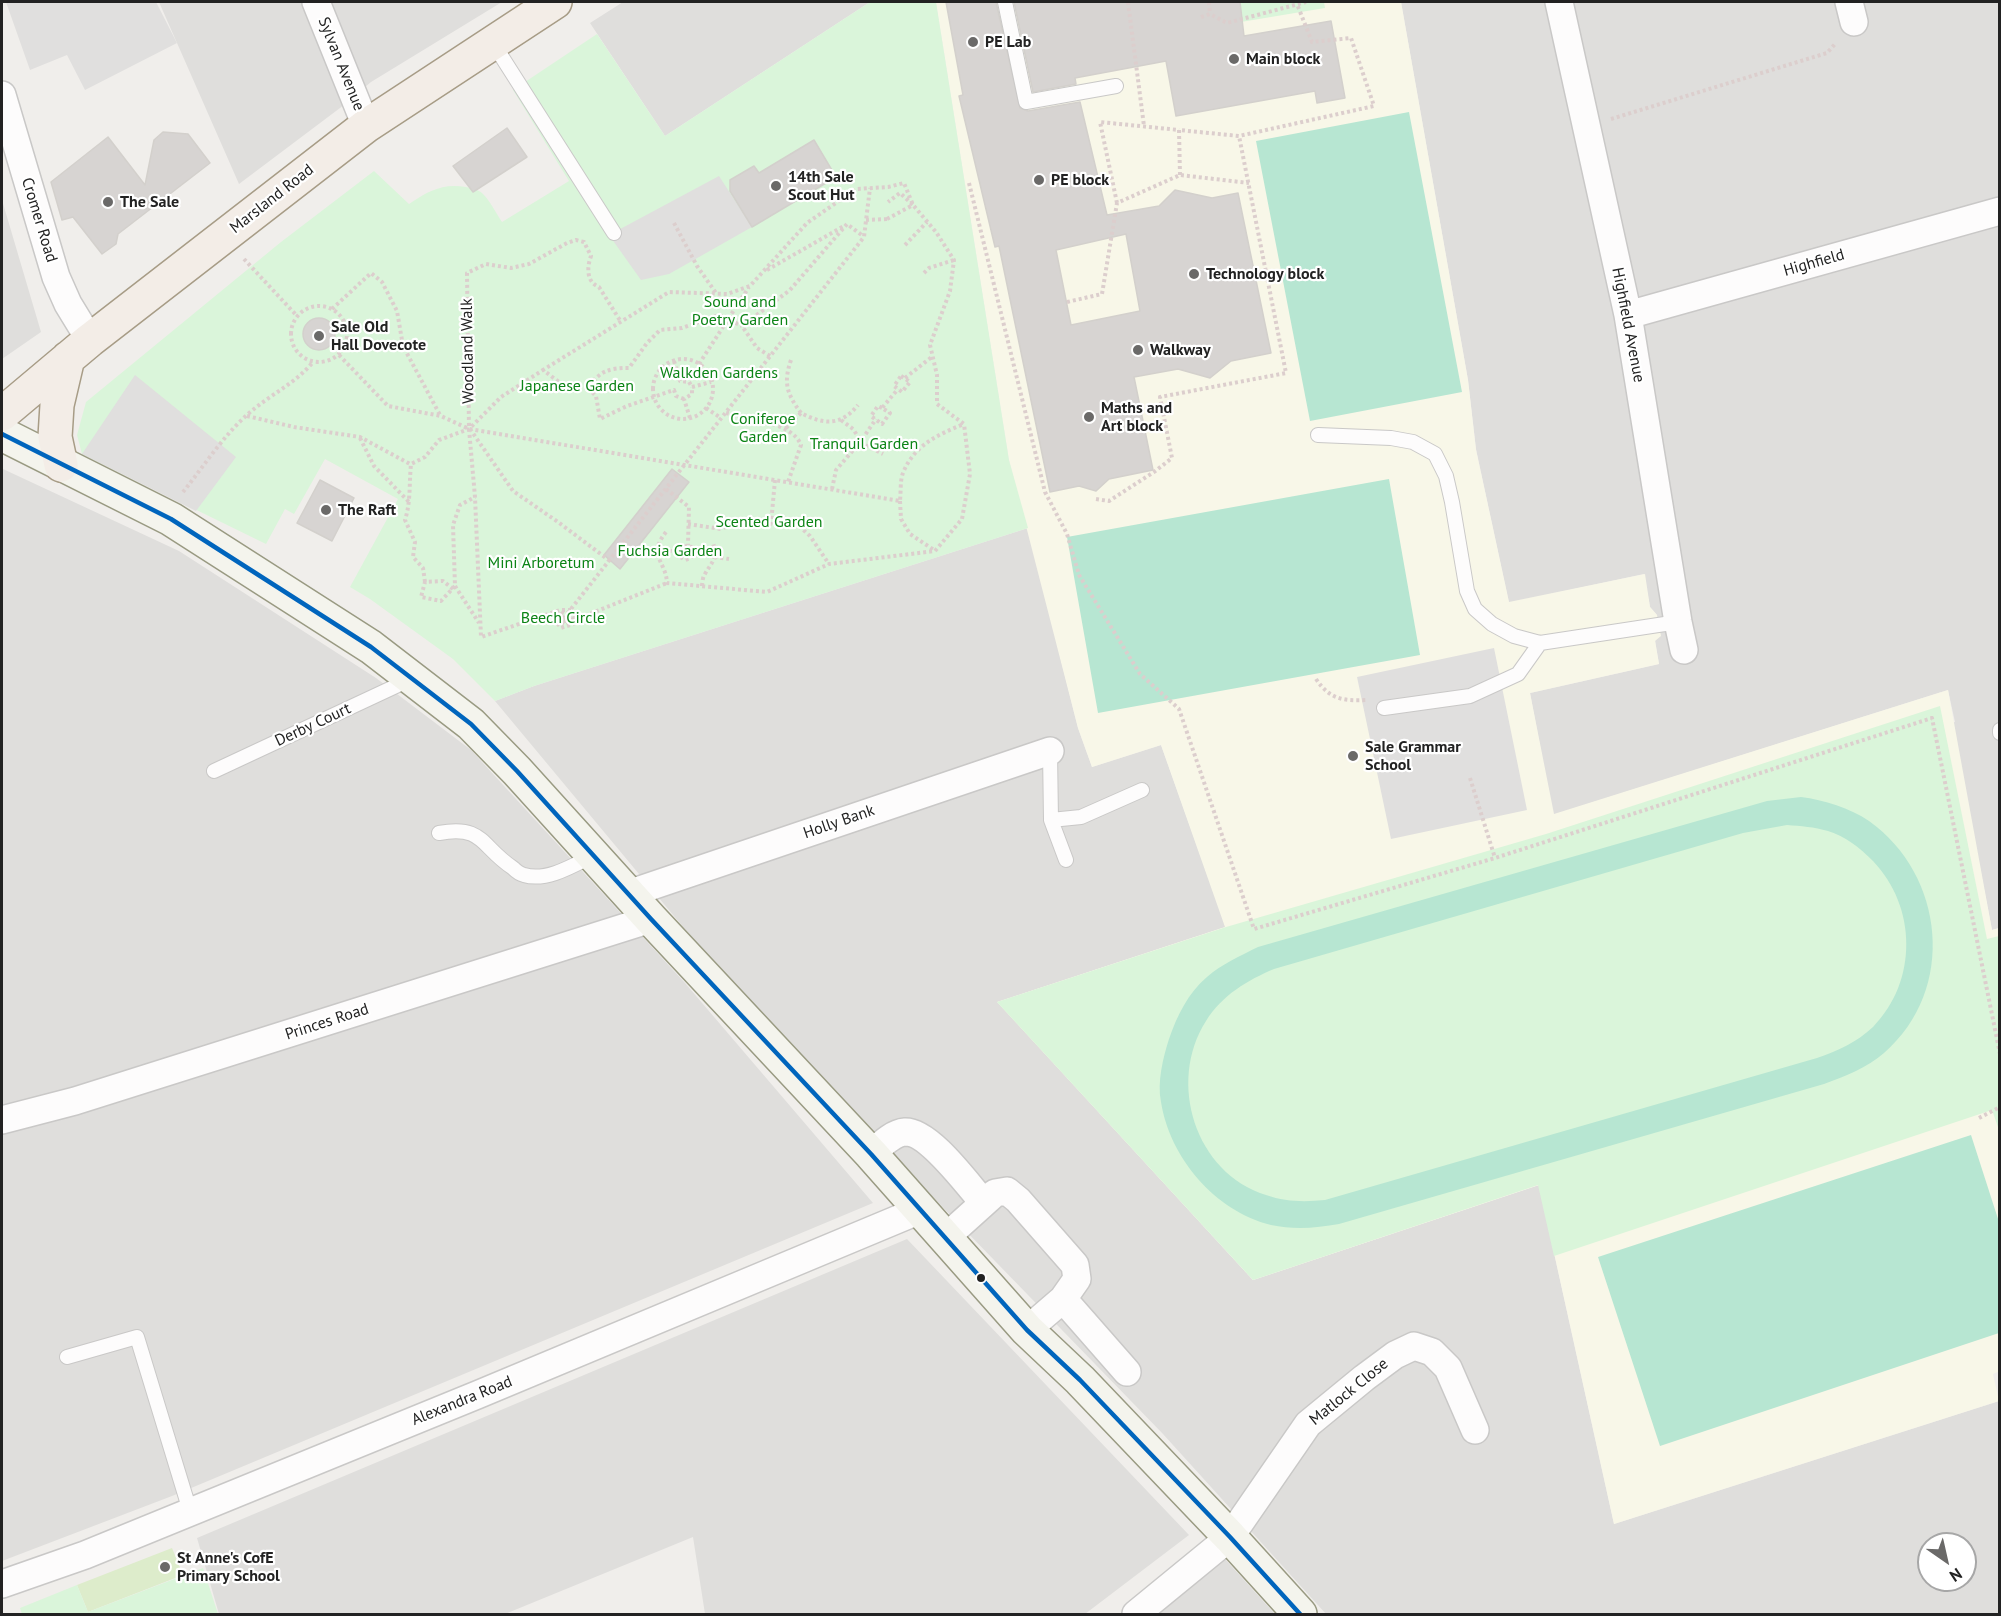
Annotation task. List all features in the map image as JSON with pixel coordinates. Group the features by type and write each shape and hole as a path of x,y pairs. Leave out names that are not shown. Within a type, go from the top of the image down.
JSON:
{"main road":[{"name":"Marsland Road","path":"2,414 79,349 366,126 555,2"},
{"path":"60,465 55,437 57,405 79,349"}],"street":[{"name":"Sylvan Avenue","path":"316,2 366,126"},
{"name":"Highfield Avenue","path":"1559,2 1628,315 1684,650"},
{"name":"Cromer Road","path":"2,95 56,277 68,304 79,349"},
{"name":"Highfield","path":"1628,315 2000,211"},
{"path":"2,434 165,516 371,647 471,724 871,1154 1027,1330 1080,1380 1300,1614"},
{"name":"Holly Bank","path":"628,894 1050,750"},
{"name":"Princes Road","path":"2,1120 87,1098 651,919"},
{"path":"871,1154 892,1137 904,1132 916,1133 930,1143 983,1202"},
{"path":"945,1238 995,1193 1007,1191 1018,1200 1075,1265 1077,1279 1063,1299 1027,1330"},
{"name":"Alexandra Road","path":"2,1584 86,1555 920,1210"},
{"path":"1063,1299 1127,1372"},
{"name":"Matlock Close","path":"1230,1537 1308,1424 1395,1355 1414,1346 1432,1352 1448,1368 1475,1430"},
{"path":"1080,1380 1110,1351"},
{"path":"1136,1614 1230,1537"}],"lane":[{"path":"1005,2 1026,102 1116,86"},
{"path":"492,42 614,232"},
{"path":"1318,435 1390,438 1413,442 1435,454 1446,476 1467,591 1475,609 1492,624 1514,636 1540,643 1678,622"},
{"path":"1384,708 1470,696 1518,674 1540,643"},
{"name":"Derby Court","path":"214,771 413,678"},
{"path":"1050,750 1052,820 1066,860"},
{"path":"1052,820 1080,817 1142,790"},
{"path":"439,833 457,830 470,832 523,875 540,876 567,869 594,855"},
{"path":"67,1357 137,1338 190,1511"}],"path":[{"path":"1128,2 1144,126"},
{"path":"1209,2 1210,14"},
{"path":"1201,17 1210,14 1227,23 1306,2"},
{"path":"1067,302 1102,294 1117,203 1100,122 1239,136 1374,106 1350,38 1312,42 1297,4"},
{"path":"1586,127 1827,53 1852,12"},
{"path":"1179,130 1180,175"},
{"path":"1096,499 1109,501 1172,458 1160,397 1286,374 1239,136"},
{"path":"1117,203 1180,175 1249,183"},
{"path":"699,364 750,286 807,223 856,189 888,187 904,183 913,205"},
{"path":"567,618 566,616 569,619 566,621 562,619 565,614 561,612 555,620 561,628 568,627 575,619 570,613 571,622 565,625 558,620 559,615 562,614 560,619 566,623 570,621 567,614 864,237 870,188"},
{"path":"571,610 577,619 667,583 767,592 829,564 935,551 962,519 970,474 964,424 937,404 937,375 930,345 950,291 954,260 936,232 900,193 888,202"},
{"path":"866,220 887,219 903,214 913,205"},
{"path":"905,244 927,222"},
{"path":"674,223 697,266 716,293"},
{"path":"764,271 847,224"},
{"path":"847,224 864,237"},
{"path":"741,327 790,290 847,224"},
{"path":"224,237 297,316"},
{"name":"Woodland Walk","path":"571,610 560,610 481,637 475,497 469,429 467,273 486,264 511,268 529,264 576,240 584,242 591,256 588,274 621,322"},
{"path":"924,273 929,268 954,260"},
{"path":"332,309 371,273 382,282 397,311 403,346 441,416"},
{"path":"411,464 425,458 439,440 469,429 501,397 669,292 727,294 750,286"},
{"path":"323,306 332,309 345,322 347,330 347,339 339,355 331,360 313,362 303,358 296,352 292,343 290,334 292,324 304,309 323,306"},
{"path":"588,388 596,377 612,368 628,368 660,330 682,328 719,315 741,327 758,348 770,356"},
{"path":"339,355 388,406 441,416 469,429 900,501"},
{"path":"905,378 933,356"},
{"path":"682,359 699,364 708,373 713,392 706,408 696,417 679,420 666,415 653,397 653,383 657,374 664,366 682,359"},
{"path":"791,360 786,374 787,387 789,396 801,413 825,421 841,420 849,416 858,405"},
{"path":"674,361 680,381"},
{"path":"165,516 246,416 268,397 294,382 313,362"},
{"path":"543,370 563,385 588,388 596,396 600,419 674,390"},
{"path":"901,376 910,382 902,392 898,388 894,386 901,376"},
{"path":"680,381 686,381 692,387 692,394 684,399 679,398 674,390 675,385 680,381"},
{"path":"692,387 711,382"},
{"path":"882,408 898,388"},
{"path":"684,399 690,418"},
{"path":"878,406 882,408 890,413 882,424 872,416 878,406"},
{"path":"706,408 721,418"},
{"path":"725,413 786,428 799,439 801,445 788,482"},
{"path":"786,428 801,413"},
{"path":"246,416 294,427 360,437 411,464"},
{"path":"832,489 836,470 876,419"},
{"path":"841,420 853,429 863,444 883,454"},
{"path":"935,551 910,534 901,519 902,473 920,448 937,435 964,424"},
{"path":"469,429 513,491 610,561"},
{"path":"360,437 374,466 410,503"},
{"path":"411,464 410,503 405,520 415,542 413,557 423,568 425,582 421,597 441,601 454,588 453,525 460,505 475,497"},
{"path":"771,524 775,480"},
{"path":"666,489 689,507 688,545 694,554"},
{"path":"688,524 721,529 740,521 800,527 810,536 829,564"},
{"path":"666,532 660,539 657,549 667,583"},
{"path":"702,586 704,575 715,557 713,543"},
{"path":"678,552 681,547 688,545"},
{"path":"657,549 678,552"},
{"path":"678,552 679,556 685,560 692,558 694,554"},
{"path":"694,554 729,559"},
{"path":"425,582 443,580 454,588 480,626"},
{"path":"1316,679 1324,691 1346,701 1369,700 1384,708"},
{"path":"1470,778 1495,858"},
{"path":"1979,1118 2000,1107"}],"shaded area":[{"path":"6,2 156,2 177,43 85,90 67,55 30,70"},
{"path":"159,2 502,2 371,82 239,184"},
{"path":"623,2 870,2 665,136 590,23"},
{"name":"Sale Grammar School","path":"936,2 1401,2 1468,380 1476,450 1509,602 1645,574 1650,607 1657,615 1661,636 1655,641 1659,664 1530,693 1554,814 1948,690 1992,930 1999,928 2000,1371 1993,1374 1999,1401 1614,1524 1539,1185 1253,1280 997,1002 1225,927 1161,745 1092,767 1078,728 1009,460"},
{"path":"1401,2 1999,2 1999,928 1992,930 1952,723 1955,722 1948,690 1553,815 1530,693 1659,664 1655,640 1657,615 1650,607 1644,574 1509,603 1476,449 1468,380"},
{"path":"719,176 752,227 669,274 641,280 609,235"},
{"path":"2,200 41,332 2,359"},
{"path":"135,375 236,457 196,511 82,454"},
{"path":"3,469 179,551 376,678 471,750 685,983 873,1203 172,1496 2,1561"},
{"path":"1028,528 1078,728 1092,767 1161,745 1226,927 998,1002 1253,1280 1539,1185 1614,1524 1999,1401 1999,1614 1326,1614 1163,1434 758,1017 495,701 534,686"},
{"path":"1494,648 1527,810 1391,839 1357,677"},
{"path":"907,1239 1189,1535 1085,1614 705,1614 693,1537 505,1614 219,1614 197,1538"},
{"path":"1224,1558 1275,1614 1151,1614"}],"green space":[{"name":"Walkden Gardens","path":"870,2 936,2 1009,460 1028,528 534,686 495,701 453,659 350,587 398,499 325,459 294,514 285,509 266,544 82,454 77,435 86,402 281,242 374,171 409,204 443,187 458,186 475,189 486,197 502,222 569,181 513,90 597,34 665,136"},
{"path":"1194,2 1324,2 1325,8 1199,29"},
{"path":"1409,112 1462,392 1310,421 1256,141"},
{"path":"1389,479 1420,655 1098,713 1067,537"},
{"path":"1940,706 1987,939 1999,936 1999,1130 1992,1110 1554,1256 1538,1185 1253,1280 997,1002 1226,927 1546,834"},
{"path":"1810,798 1828,802 1862,816 1894,844 1914,871 1926,902 1932,934 1931,966 1923,998 1907,1027 1884,1053 1870,1063 1824,1084 1339,1224 1288,1228 1251,1218 1231,1208 1214,1195 1185,1162 1166,1123 1161,1102 1160,1078 1163,1062 1172,1030 1189,998 1200,983 1225,964 1258,947 1767,801","holes":["1787,825 1818,829 1846,839 1873,861 1887,879 1898,900 1904,922 1906,944 1904,966 1898,988 1888,1009 1873,1027 1847,1045 1817,1058 1325,1200 1281,1199 1241,1184 1221,1167 1206,1146 1195,1123 1189,1097 1189,1071 1194,1045 1206,1021 1220,1003 1236,989 1255,978 1274,969 1743,833"]},
{"path":"1971,1135 1999,1222 1999,1333 1660,1446 1598,1257"},
{"path":"172,1548 183,1575 88,1612 77,1585"},
{"path":"203,1568 218,1614 22,1614 20,1608 77,1585 88,1612"}],"building":[{"path":"946,2 996,2 1020,108 1028,111 1080,102 1107,215 1159,206 1175,190 1212,198 1238,193 1271,353 1231,361 1210,378 1178,369 1134,377 1153,470 1109,479 1096,491 1079,486 1050,492 999,246 995,247 959,96 963,95","holes":["1126,234 1140,311 1071,325 1056,250"]},
{"path":"1014,2 1240,2 1244,36 1331,21 1345,98 1317,103 1315,91 1176,116 1166,61 1075,78 1076,84 1033,92"},
{"path":"507,128 527,157 473,192 453,166"},
{"name":"The Sale","path":"163,132 188,134 210,163 118,234 116,244 102,254 73,217 62,220 51,182 108,137 145,185 154,140"},
{"name":"14th Sale Scout Hut","path":"814,140 836,177 752,227 730,191 730,180 754,166 759,173"},
{"name":"Sale Old Hall Dovecote","path":"319,318 331,322 335,334 331,346 319,350 307,346 303,334 307,322"},
{"path":"672,469 689,482 620,569 604,555"},
{"name":"The Raft","path":"320,480 354,498 332,541 297,523"}],"transit line":[{"path":"2,434 171,519 371,647 471,724 871,1154 1027,1330 1080,1380 1300,1614"}],"place":[{"name":"PE Lab","path":"973,42"},
{"name":"Main block","path":"1234,59"},
{"name":"PE block","path":"1039,180"},
{"name":"14th Sale Scout Hut","path":"776,186"},
{"name":"The Sale","path":"108,202"},
{"name":"Technology block","path":"1194,274"},
{"name":"Sale Old Hall Dovecote","path":"319,336"},
{"name":"Walkway","path":"1138,350"},
{"name":"Maths and Art block","path":"1089,417"},
{"name":"The Raft","path":"326,510"},
{"name":"Sale Grammar School","path":"1353,756"},
{"name":"St Anne's CofE Primary School","path":"165,1567"}],"park label":[{"name":"Sound and Poetry Garden","path":"740,311"},
{"name":"Japanese Garden","path":"577,386"},
{"name":"Coniferoe Garden","path":"763,428"},
{"name":"Tranquil Garden","path":"864,444"},
{"name":"Scented Garden","path":"769,522"},
{"name":"Fuchsia Garden","path":"670,551"},
{"name":"Mini Arboretum","path":"541,563"},
{"name":"Beech Circle","path":"563,618"}]}
